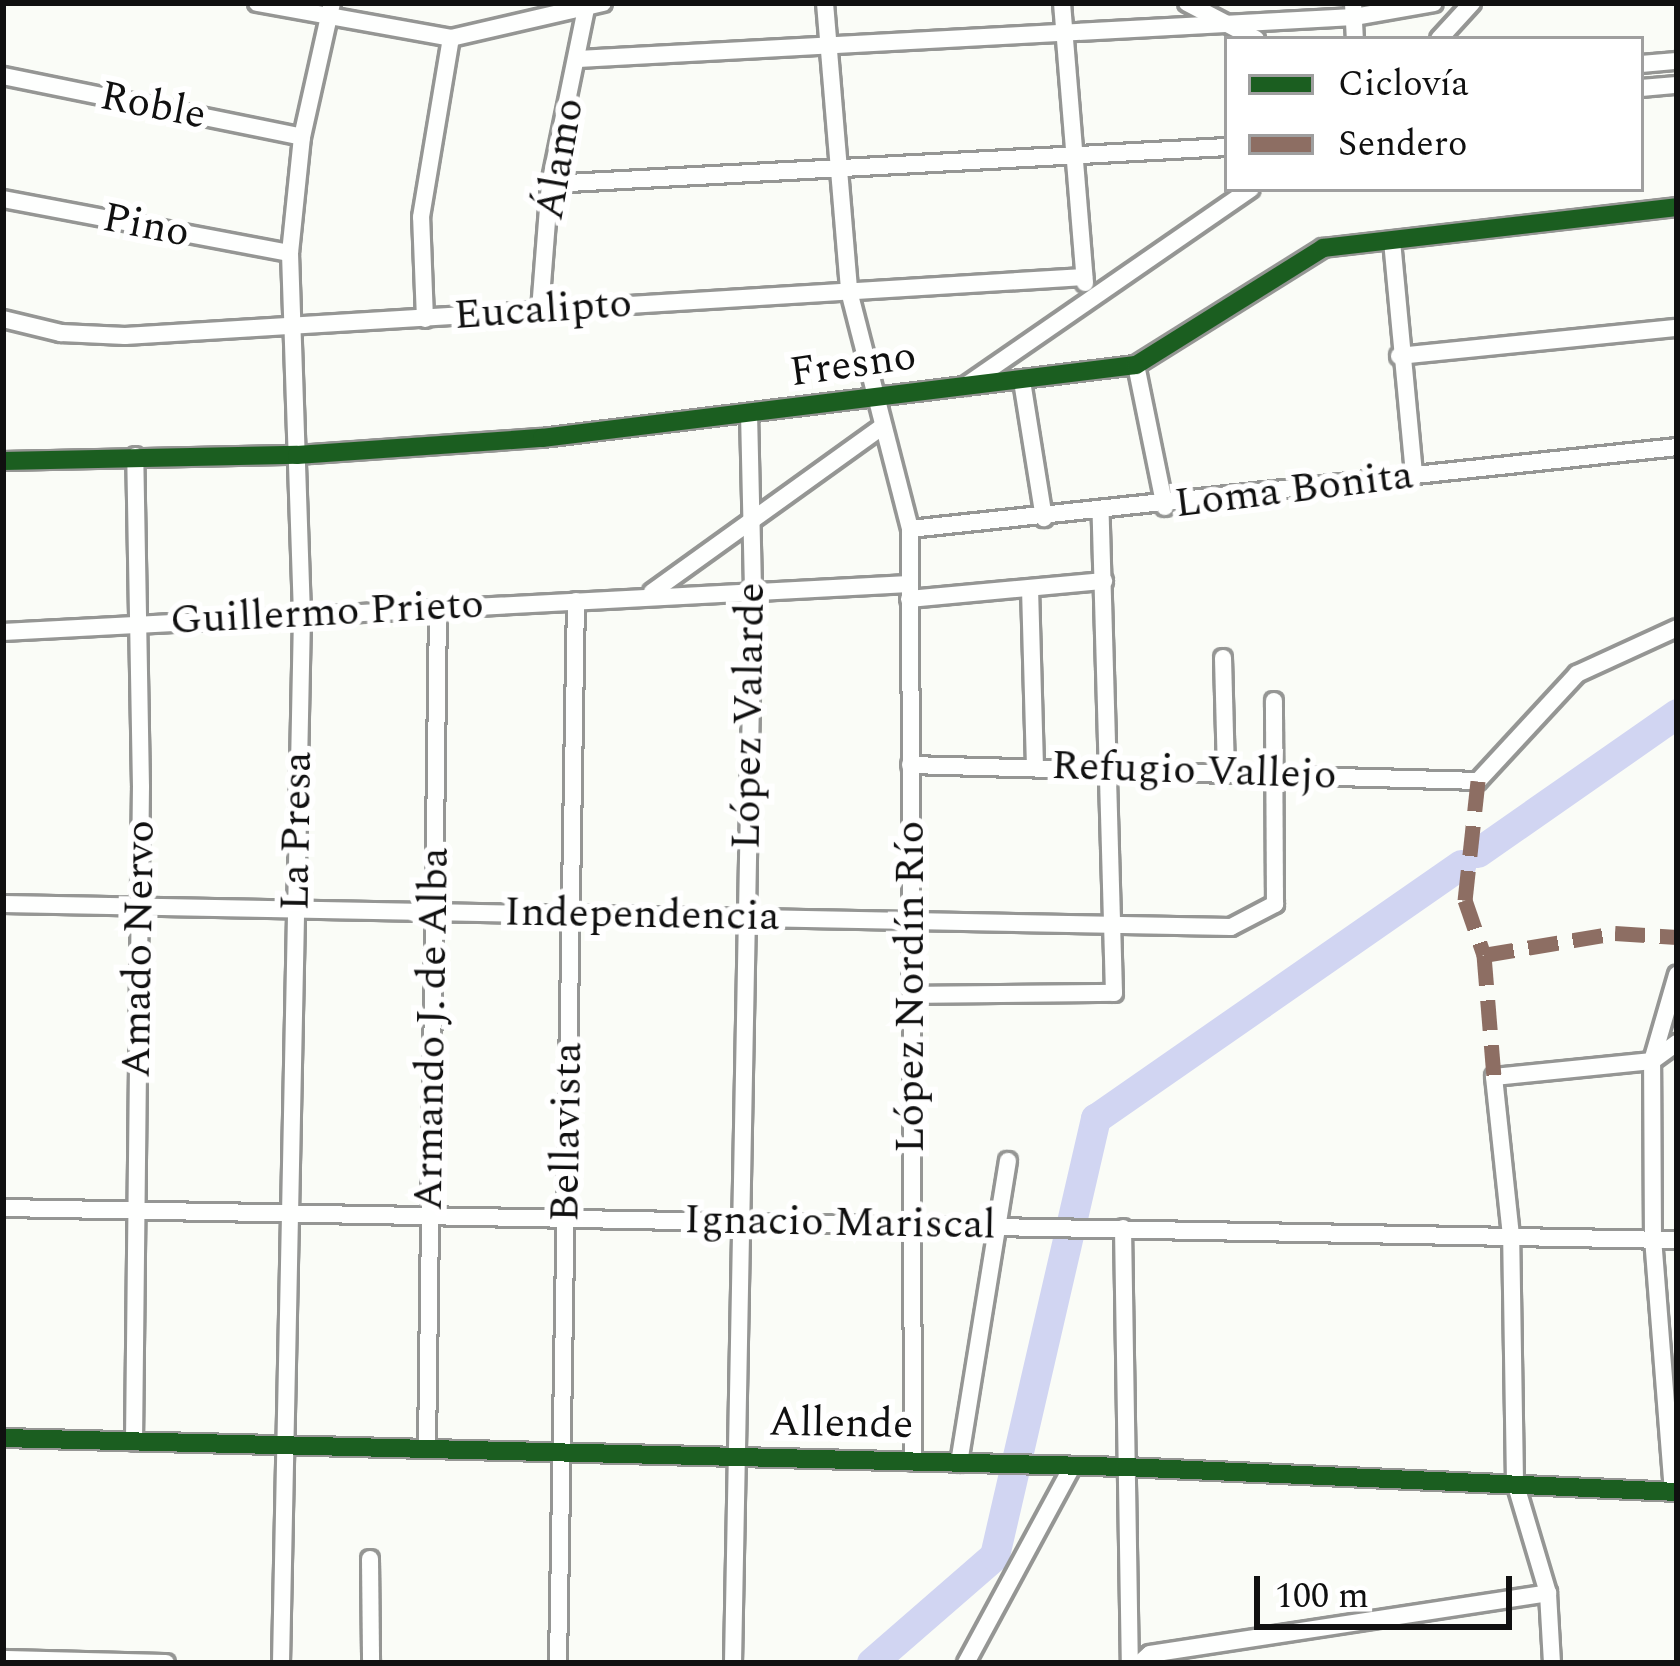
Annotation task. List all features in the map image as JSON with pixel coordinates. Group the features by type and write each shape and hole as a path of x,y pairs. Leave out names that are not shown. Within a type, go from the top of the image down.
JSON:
{"street":[{"path":"257,3 331,10 451,38 595,5"},
{"name":"López Nordín Río","path":"825,3 849,290 910,529 913,1462"},
{"path":"1063,3 1086,301"},
{"path":"1187,3 1250,36"},
{"path":"578,59 1225,23 1434,3"},
{"path":"1442,36 1472,3"},
{"name":"Álamo","path":"540,310 550,184 595,5"},
{"name":"La Presa","path":"281,1663 302,615 290,253 302,137 331,10"},
{"path":"424,319 422,217 451,38"},
{"path":"1644,64 1677,61"},
{"name":"Roble","path":"3,76 302,137"},
{"path":"1644,88 1677,85"},
{"path":"550,184 840,172 1224,147"},
{"path":"965,387 1247,192"},
{"name":"Pino","path":"3,199 290,253"},
{"name":"Fresno","path":"3,460 297,454 748,417 1136,365 1324,248 1677,208"},
{"path":"1392,241 1399,356 1414,475"},
{"name":"Eucalipto","path":"3,319 61,333 124,336 1084,277"},
{"path":"1399,356 1677,328"},
{"path":"1136,365 1166,507"},
{"path":"1022,381 1044,518"},
{"name":"López Valarde","path":"733,1663 737,1222 753,589 748,417"},
{"path":"651,592 882,427"},
{"name":"Loma Bonita","path":"910,529 1166,507 1677,447"},
{"name":"Amado Nervo","path":"134,1442 139,906 135,456"},
{"path":"911,995 1114,993 1101,513"},
{"name":"Guillermo Prieto","path":"3,632 576,601 651,592 909,591 1104,581"},
{"path":"1030,588 1035,765"},
{"name":"Bellavista","path":"558,1663 576,601"},
{"name":"Armando J. de Alba","path":"427,1449 438,608"},
{"name":"Refugio Vallejo","path":"910,765 1109,767 1478,781 1577,674 1677,628"},
{"path":"1223,658 1226,772"},
{"path":"1274,700 1274,773"},
{"name":"Independencia","path":"3,904 1231,927 1275,904 1274,773"},
{"path":"1675,1492 1653,1239 1652,1061 1677,975"},
{"path":"1552,1663 1548,1593 1514,1482 1511,1236 1494,1077 1652,1061 1677,1043"},
{"path":"966,1463 1009,1226 1008,1161"},
{"name":"Ignacio Mariscal","path":"3,1208 1677,1240"},
{"path":"1116,1227 1130,1663"},
{"name":"Allende","path":"3,1438 1125,1467 1675,1492"},
{"path":"966,1663 1065,1467"},
{"path":"370,1559 371,1663"},
{"path":"1140,1663 1150,1654 1548,1593"},
{"path":"3,1659 166,1663"}],"waterway":[{"path":"1478,853 1677,714"},
{"path":"872,1663 995,1556 1096,1119 1461,865"}],"marked path":[{"path":"1478,781 1465,900 1484,955 1494,1077"},
{"path":"1484,955 1615,933 1677,937"}],"cycle path":[{"path":"3,461 297,455 542,438 1136,365 1323,248 1677,207"},
{"path":"3,1438 1125,1467 1677,1492"}]}
